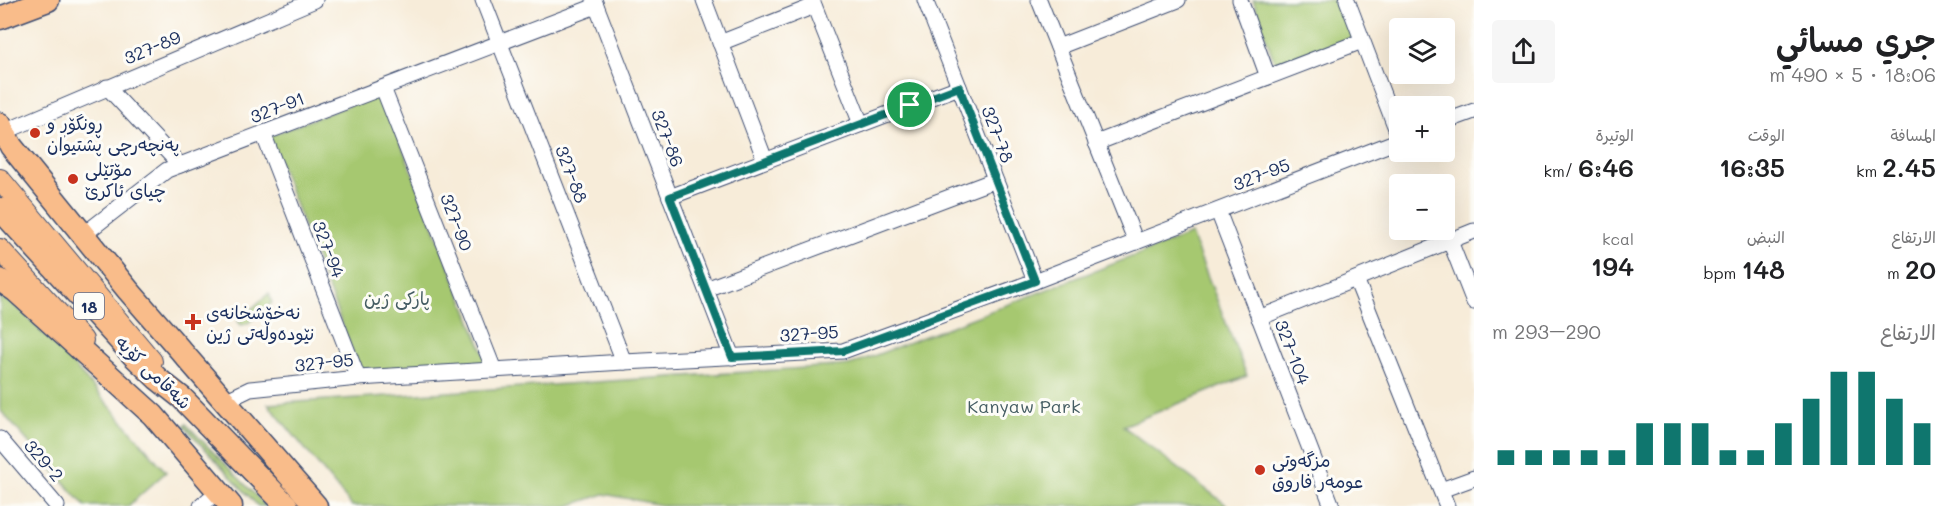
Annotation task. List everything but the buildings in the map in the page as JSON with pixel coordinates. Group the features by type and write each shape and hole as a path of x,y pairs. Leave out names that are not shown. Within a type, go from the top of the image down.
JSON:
{"highway":[{"path":"0,18 40,3"},
{"path":"0,33 4,24 40,3"},
{"path":"2,128 11,146 83,235 224,402 316,506"},
{"name":"شەقامی کۆیە","path":"0,209 134,356 182,398 287,506"},
{"path":"0,280 16,291 153,415"},
{"name":"شەقامی کۆیە","path":"153,415 225,499"}],"main road":[{"path":"0,179 182,398"},
{"name":"شەقامی کۆیە","path":"0,249 153,415"}],"street":[{"name":"327-89","path":"2,128 315,0"},
{"name":"327-88","path":"483,0 624,362"},
{"path":"704,0 765,160"},
{"name":"327-78","path":"925,0 1035,281"},
{"path":"1039,0 1136,242"},
{"path":"1058,46 1178,0"},
{"path":"1240,0 1268,77"},
{"path":"1347,0 1389,111"},
{"name":"327-91","path":"83,235 167,170 500,43 595,3"},
{"name":"327-86","path":"595,3 732,357"},
{"path":"720,43 813,3 861,124"},
{"path":"1096,142 1362,41"},
{"path":"107,87 180,165"},
{"path":"670,197 959,87"},
{"name":"327-90","path":"383,88 494,370"},
{"path":"1455,118 1474,111"},
{"name":"327-94","path":"263,134 358,378"},
{"name":"327-95","path":"224,402 250,389 358,378 843,351 1035,281 1389,143"},
{"path":"706,289 995,180"},
{"name":"327-104","path":"1218,211 1332,506"},
{"path":"1259,318 1474,231"},
{"path":"1450,241 1474,302"},
{"path":"1356,279 1447,506"},
{"name":"329-2","path":"0,439 52,504"},
{"path":"1441,490 1474,478"},
{"path":"201,506 225,499"}],"green space":[{"path":"1253,0 1344,0 1357,36 1275,64"},
{"name":"پارکی ژین","path":"381,93 488,364 360,371 269,136"},
{"name":"Kanyaw Park","path":"1191,234 1247,376 1123,426 1228,506 666,506 604,494 568,506 352,506 268,404 850,365"},
{"path":"269,293 272,303 247,324 241,325 238,321"},
{"path":"0,297 19,309 62,352 166,472 128,506 85,506 0,410"},
{"path":"186,424 266,506 258,506 184,426"}],"place":[{"name":"ڕونگۆڕ و پەنچەرچی پشتیوان","path":"35,133"},
{"name":"مۆتێلی چیای ئاکرێ","path":"73,179"},
{"name":"نەخۆشخانەی نێودەوڵەتی ژین","path":"193,322"},
{"name":"مزگەوتی عومەر فاروق","path":"1260,470"}],"route":[{"path":"959,87 1035,281 843,351 732,357 670,197 910,105 959,87"}]}
